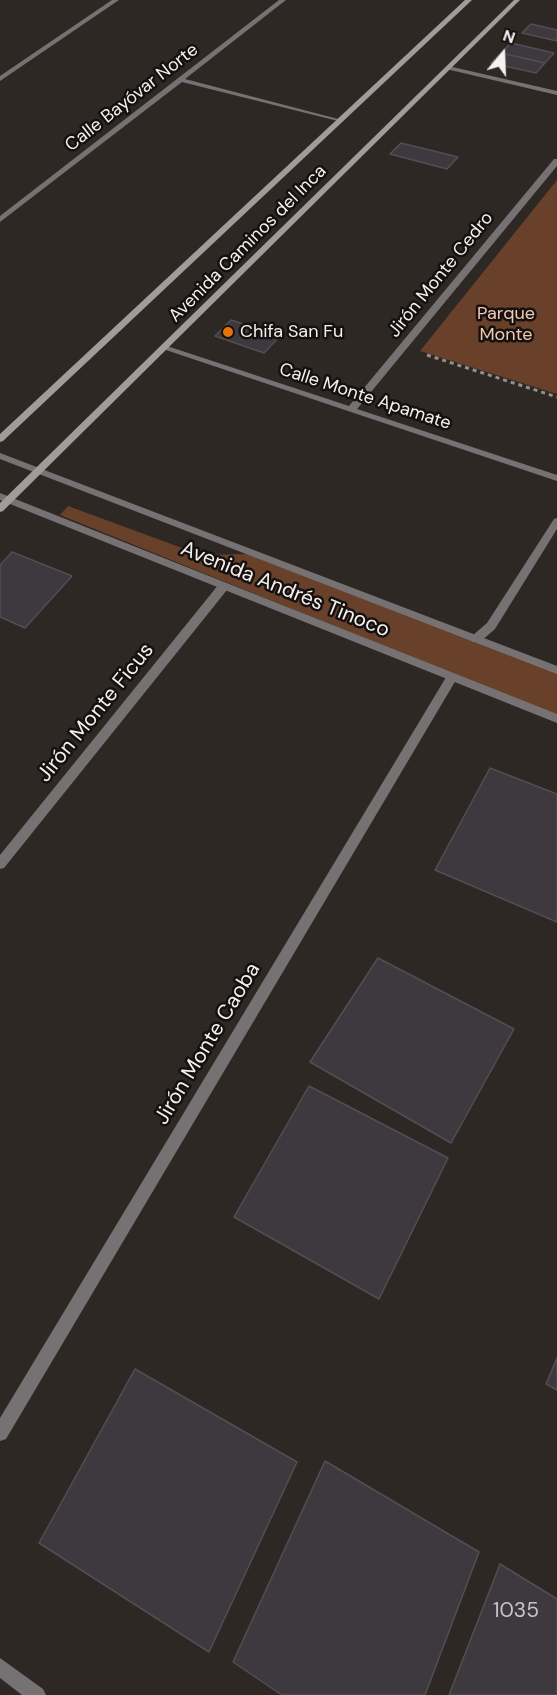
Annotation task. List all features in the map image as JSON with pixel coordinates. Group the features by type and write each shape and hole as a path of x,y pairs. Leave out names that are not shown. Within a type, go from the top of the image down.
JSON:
{"main road":[{"name":"Avenida Caminos del Inca","path":"0,439 469,0"},
{"name":"Avenida Caminos del Inca","path":"0,509 5,498 39,470 517,0"}],"street":[{"path":"0,80 116,0"},
{"name":"Calle Bayóvar Norte","path":"0,220 283,0"},
{"path":"448,69 557,93"},
{"path":"181,80 340,121"},
{"name":"Jirón Monte Cedro","path":"351,410 557,161"},
{"name":"Calle Monte Apamate","path":"164,348 557,478"},
{"name":"Avenida Andrés Tinoco","path":"0,456 557,670"},
{"name":"Avenida Andrés Tinoco","path":"5,498 557,719"},
{"path":"476,639 491,626 557,521"},
{"name":"Jirón Monte Ficus","path":"0,864 223,587"},
{"name":"Jirón Monte Caoba","path":"0,1433 452,678"},
{"path":"0,1667 37,1695"}],"path":[{"path":"403,348 557,397"}],"green space":[{"name":"Parque Monte","path":"557,180 557,394 420,351"},
{"path":"68,506 201,555 249,554 557,670 557,716 60,515"}],"building":[{"path":"531,24 557,30 557,41 522,33"},
{"path":"511,43 554,53 545,63 501,53"},
{"path":"501,53 545,63 536,73 491,63"},
{"path":"401,143 458,157 447,169 390,154"},
{"path":"231,320 280,336 264,353 215,336"},
{"path":"12,552 72,576 25,628 0,617 0,565"},
{"path":"490,768 557,794 557,922 435,870"},
{"path":"378,958 514,1029 451,1143 310,1062"},
{"path":"309,1086 448,1158 379,1299 234,1217"},
{"path":"557,1358 557,1390 546,1384"},
{"path":"135,1369 297,1462 209,1652 39,1543"},
{"path":"325,1461 479,1552 425,1695 282,1695 233,1662"},
{"path":"500,1564 557,1599 557,1695 449,1695"}],"place":[{"name":"Chifa San Fu","path":"228,332"}]}
